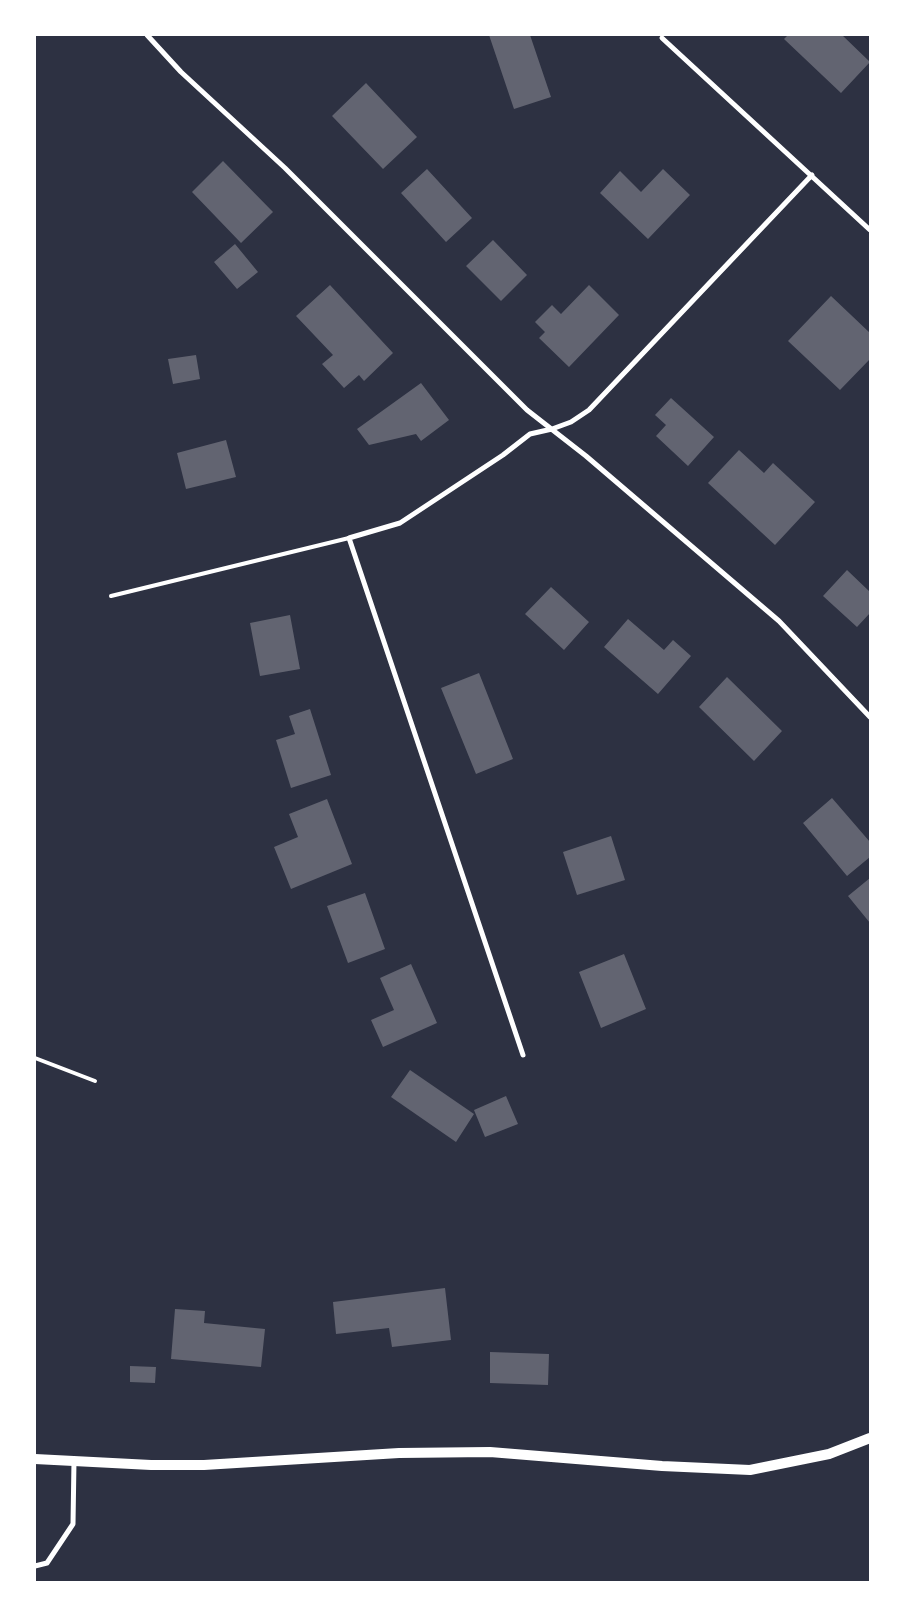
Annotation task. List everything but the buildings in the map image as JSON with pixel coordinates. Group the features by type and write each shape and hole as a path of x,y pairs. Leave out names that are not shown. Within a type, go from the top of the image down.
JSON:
{"main road":[{"path":"35,1459 151,1465 204,1465 399,1453 490,1452 662,1466 750,1470 829,1454 870,1438"}],"street":[{"path":"146,35 182,72 285,168 528,410 594,462 779,621 870,717"},
{"path":"662,38 870,230"},
{"path":"523,1055 349,538 400,523 503,456 530,434 572,422 589,410 812,175"},
{"path":"35,1566 47,1563 74,1524 74,1461"}],"lane":[{"path":"111,596 349,538"},
{"path":"35,1058 95,1081"}]}
